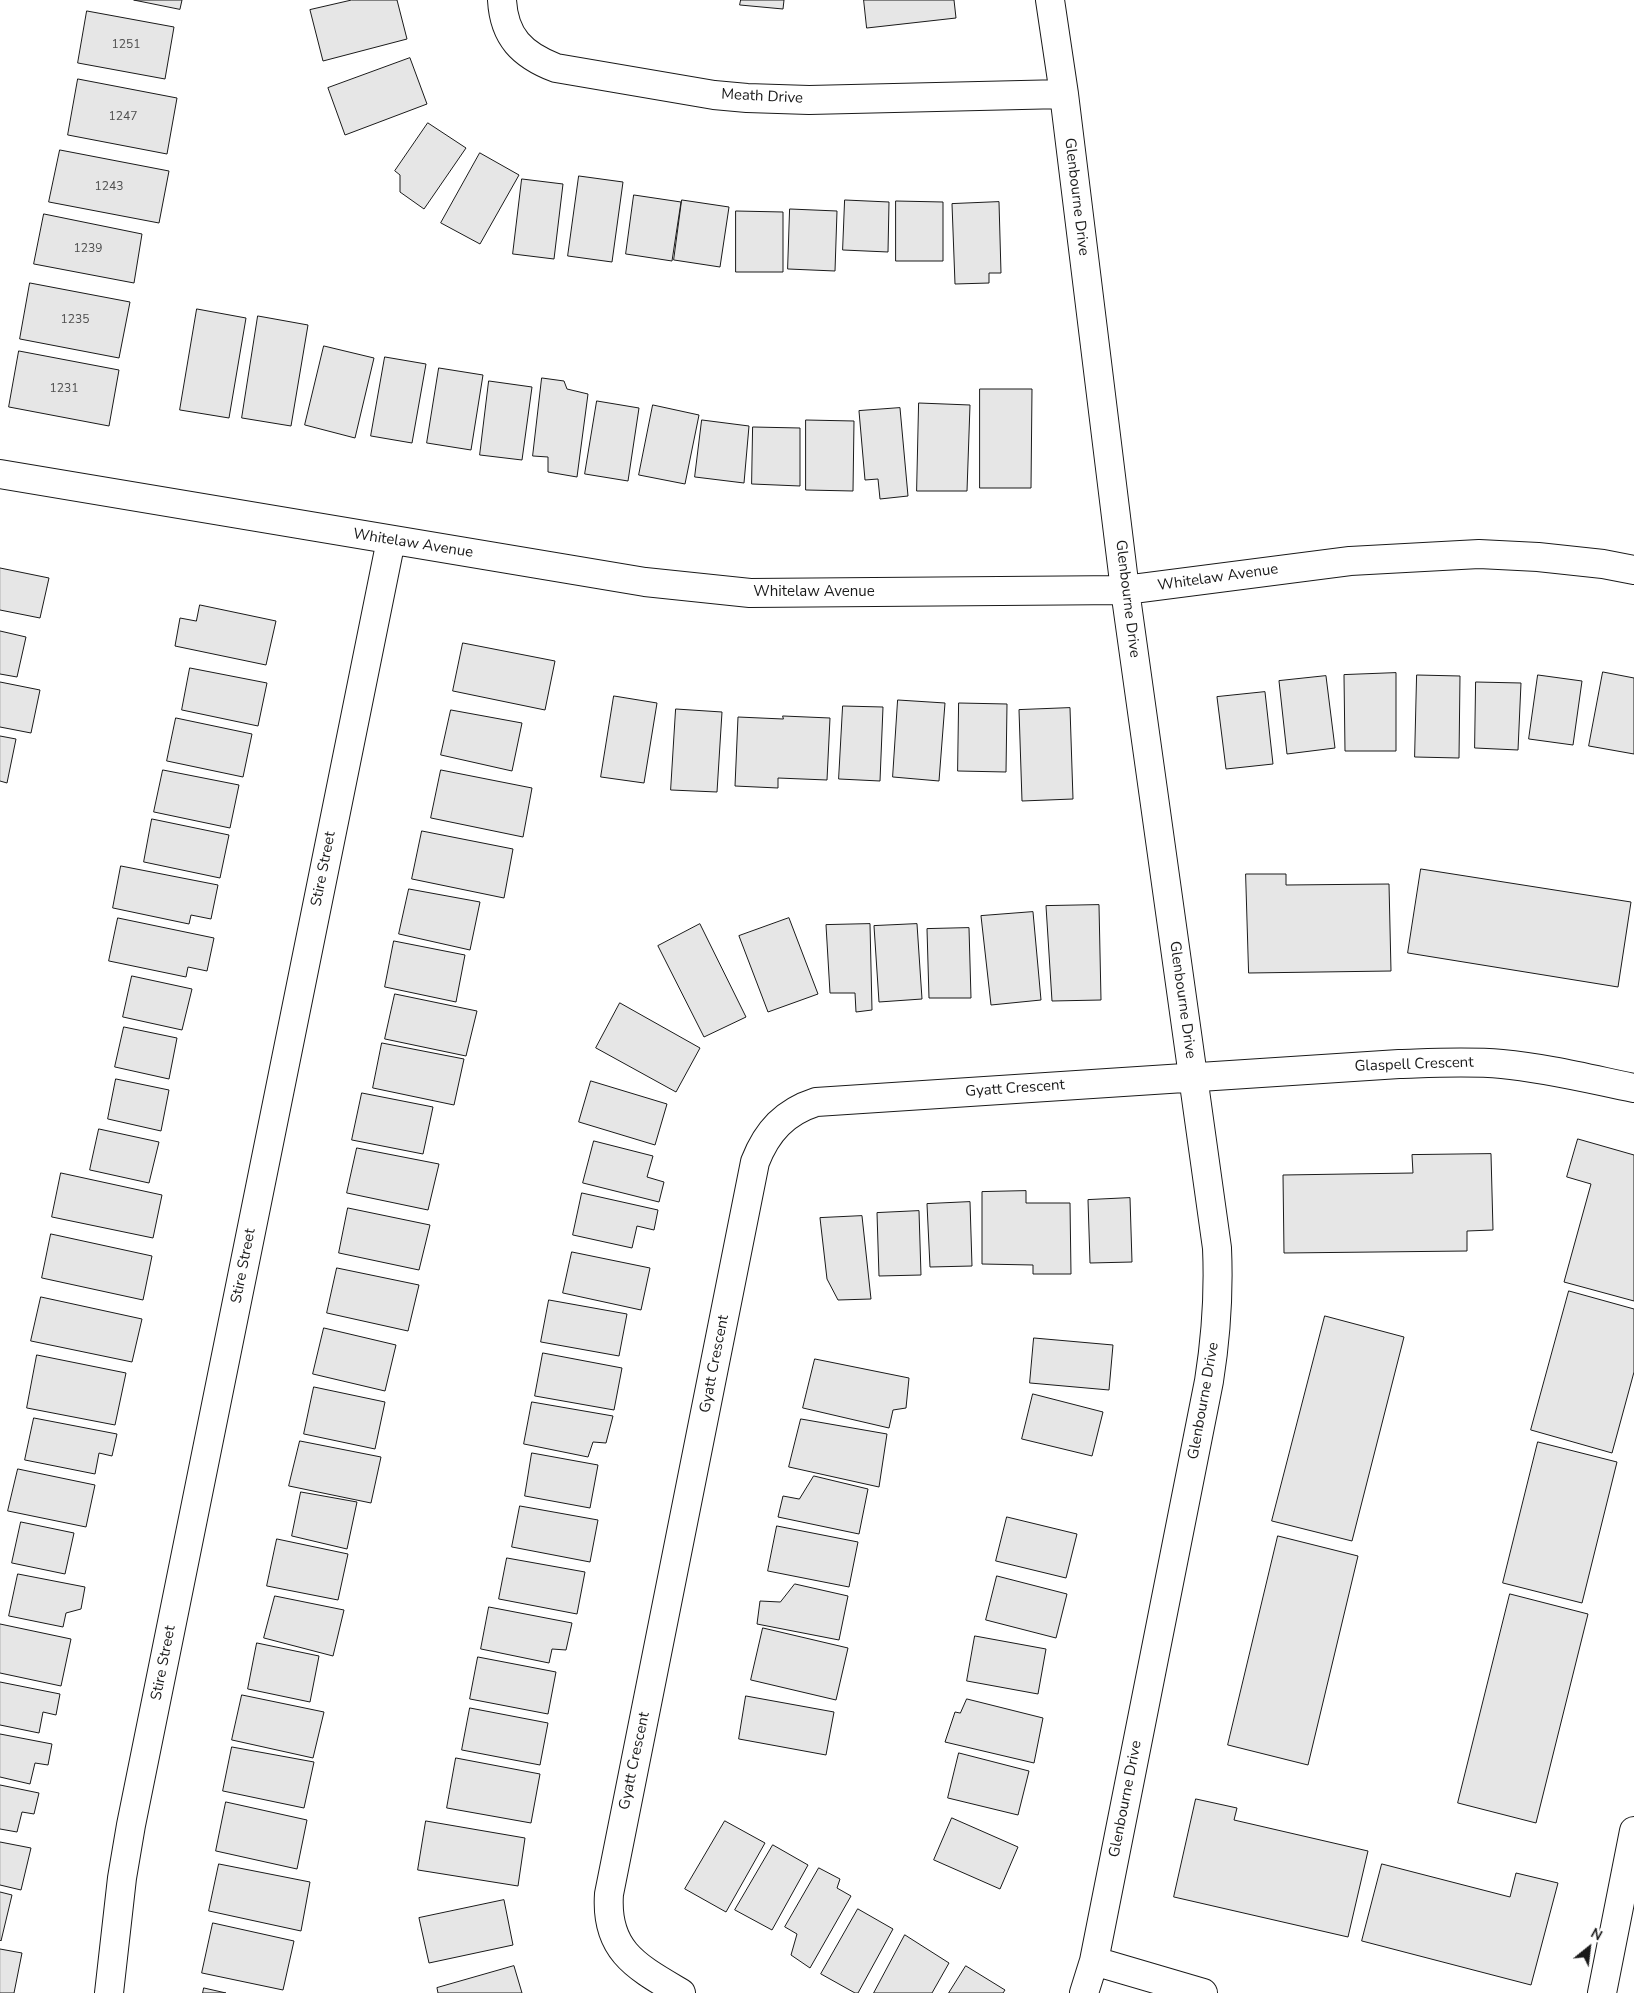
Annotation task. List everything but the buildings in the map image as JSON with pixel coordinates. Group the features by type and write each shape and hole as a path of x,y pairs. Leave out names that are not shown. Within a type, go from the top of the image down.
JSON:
{"street":[{"name":"Meath Drive","path":"502,0 506,26 514,41 540,62 556,68 714,95 772,99 1064,94"},
{"name":"Glenbourne Drive","path":"1050,0 1064,94 1125,590 1217,1248 1218,1279 1215,1346 1209,1381 1094,1962 1084,1993"},
{"name":"Whitelaw Avenue","path":"0,474 645,582 750,593 1125,590 1350,560 1479,554 1538,557 1602,564 1634,570"},
{"name":"Stire Street","path":"109,1993 122,1878 131,1825 391,540"},
{"name":"Glaspell Crescent","path":"1192,1078 1399,1064 1462,1062 1502,1064 1542,1070 1634,1088"},
{"name":"Gyatt Crescent","path":"681,1993 653,1976 625,1953 610,1927 608,1913 609,1894 755,1162 761,1147 777,1124 787,1115 801,1107 816,1102 1192,1078"},
{"path":"1602,1993 1634,1831"},
{"path":"1094,1962 1203,1993"}]}
